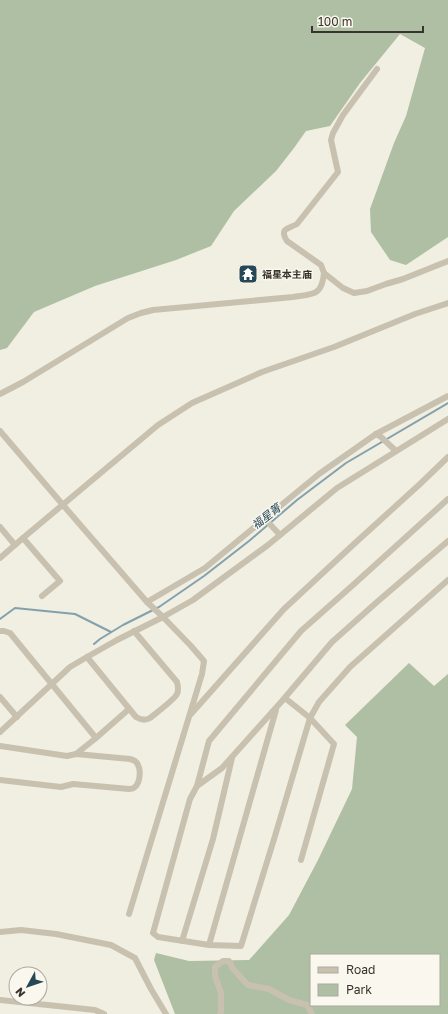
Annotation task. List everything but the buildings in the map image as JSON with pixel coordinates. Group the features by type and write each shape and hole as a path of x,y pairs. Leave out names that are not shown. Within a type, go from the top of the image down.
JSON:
{"street":[{"path":"0,394 23,382 128,318 141,313 152,310 293,297 314,294 320,289 324,282 324,272 321,265 287,241 283,235 284,231 287,228 297,224 338,172 332,140 333,133 342,115 377,69"},
{"path":"324,272 343,288 354,293 367,291 403,279 448,261"},
{"path":"0,558 158,425 192,403 262,372 334,347 415,314 448,303"},
{"path":"149,603 205,568 319,474 379,435 448,396"},
{"path":"0,732 70,668 161,614 193,600 268,546 337,488 448,419"},
{"path":"0,431 63,506 149,603 192,646 204,661 202,674 129,914"},
{"path":"379,435 396,451"},
{"path":"189,717 284,609 448,457"},
{"path":"448,499 301,631 209,741 197,786 190,799 152,933 158,937 209,945 241,946 310,718 319,702 350,667 448,580"},
{"path":"265,519 280,535"},
{"path":"0,527 15,545"},
{"path":"23,538 60,581 42,596"},
{"path":"197,786 222,768 285,698 332,642 448,541"},
{"path":"87,657 129,709 139,719 148,720 176,696 178,686 177,682 134,630"},
{"path":"0,631 10,634 96,738"},
{"path":"0,697 17,717"},
{"path":"285,698 310,718 334,744 301,860"},
{"path":"209,945 277,707"},
{"path":"76,754 129,709"},
{"path":"0,746 67,756 76,754 130,759 135,761 139,768 137,785 129,790 72,784 61,787 0,780"},
{"path":"182,941 213,839 232,757"},
{"path":"0,932 21,930 56,934 111,945 135,958 166,1014"},
{"path":"220,1014 221,993 215,976 215,967 223,961 229,961 233,969 248,985 269,989 288,1000 307,1005 312,1014"},
{"path":"0,1000 95,1010 104,1014"}],"green space":[{"path":"0,0 448,0 448,237 406,265 390,260 371,232 370,209 394,143 406,116 425,48 400,34 360,83 330,126 306,131 276,171 234,211 211,246 176,260 95,286 34,312 7,348 0,350"},
{"path":"409,663 434,686 448,674 448,1014 175,1014 154,960 156,953 189,961 249,960 289,915 318,860 352,789 357,737 345,725"}],"waterway":[{"name":"福星箐","path":"94,644 123,625 159,607 204,576 249,541 297,500 346,463 448,403"},
{"path":"0,619 15,608 75,614 111,632"}],"place":[{"name":"福星本主庙","path":"248,274"}]}
